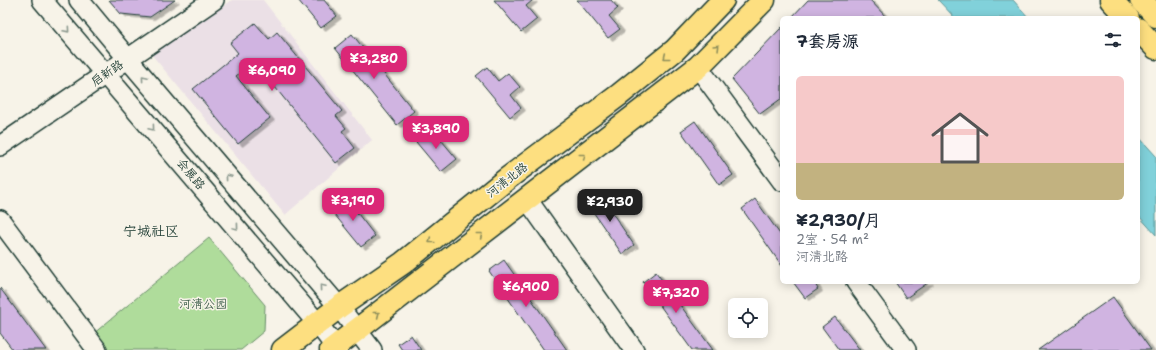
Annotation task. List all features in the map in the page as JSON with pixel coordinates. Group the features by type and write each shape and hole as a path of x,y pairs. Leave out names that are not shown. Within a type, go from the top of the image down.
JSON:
{"main road":[{"name":"河清北路","path":"284,350 339,307 403,263 508,178 619,95 674,50 723,0"},
{"path":"335,349 358,329 698,67 764,0"},
{"path":"1111,0 1126,16"},
{"path":"1141,0 1156,16"},
{"path":"1140,31 1156,48"}],"street":[{"name":"会展路","path":"42,0 318,324 335,349"},
{"path":"79,0 358,329 372,350"},
{"name":"启新路","path":"0,146 214,0"},
{"path":"698,67 780,178"},
{"path":"527,199 634,350"},
{"path":"0,220 97,350"},
{"path":"857,284 906,350"}],"shaded area":[{"path":"232,0 263,0 372,140 285,215 152,55"}],"green space":[{"name":"河清公园","path":"209,238 265,305 264,331 241,350 106,350 93,334"}],"water":[{"path":"938,0 1013,0 1027,16 953,16"},
{"path":"1140,138 1156,156 1156,235 1140,217"}],"building":[{"path":"109,0 175,0 150,17 121,14"},
{"path":"298,0 324,0 337,16 321,28"},
{"path":"494,0 533,0 526,6 537,19 521,32"},
{"path":"577,0 611,0 618,8 609,16 620,29 608,38"},
{"path":"808,0 870,0 885,16 793,16"},
{"path":"255,23 269,39 277,32 342,111 336,116 346,128 342,131 355,148 336,163 254,61 236,76 270,118 238,144 193,89 238,53 230,43"},
{"path":"780,29 780,99 760,114 732,79"},
{"path":"352,34 414,111 397,125 335,48"},
{"path":"487,67 498,81 508,73 520,87 511,95 521,108 510,117 476,76"},
{"path":"695,121 733,175 719,185 681,131"},
{"path":"432,129 457,159 441,172 416,142"},
{"path":"598,192 634,245 622,254 585,200"},
{"path":"345,197 375,236 361,247 330,209"},
{"path":"755,199 780,234 780,263 742,209"},
{"path":"504,260 567,350 544,350 489,271"},
{"path":"656,272 713,350 692,350 643,282"},
{"path":"794,284 815,284 818,289 805,298"},
{"path":"896,284 926,284 906,298"},
{"path":"0,288 46,350 13,350 0,333"},
{"path":"1113,297 1151,350 1038,350"},
{"path":"835,317 860,350 839,350 822,327"},
{"path":"411,335 421,350 402,350 398,344"}],"district":[{"name":"宁城社区","path":"151,231"}]}
